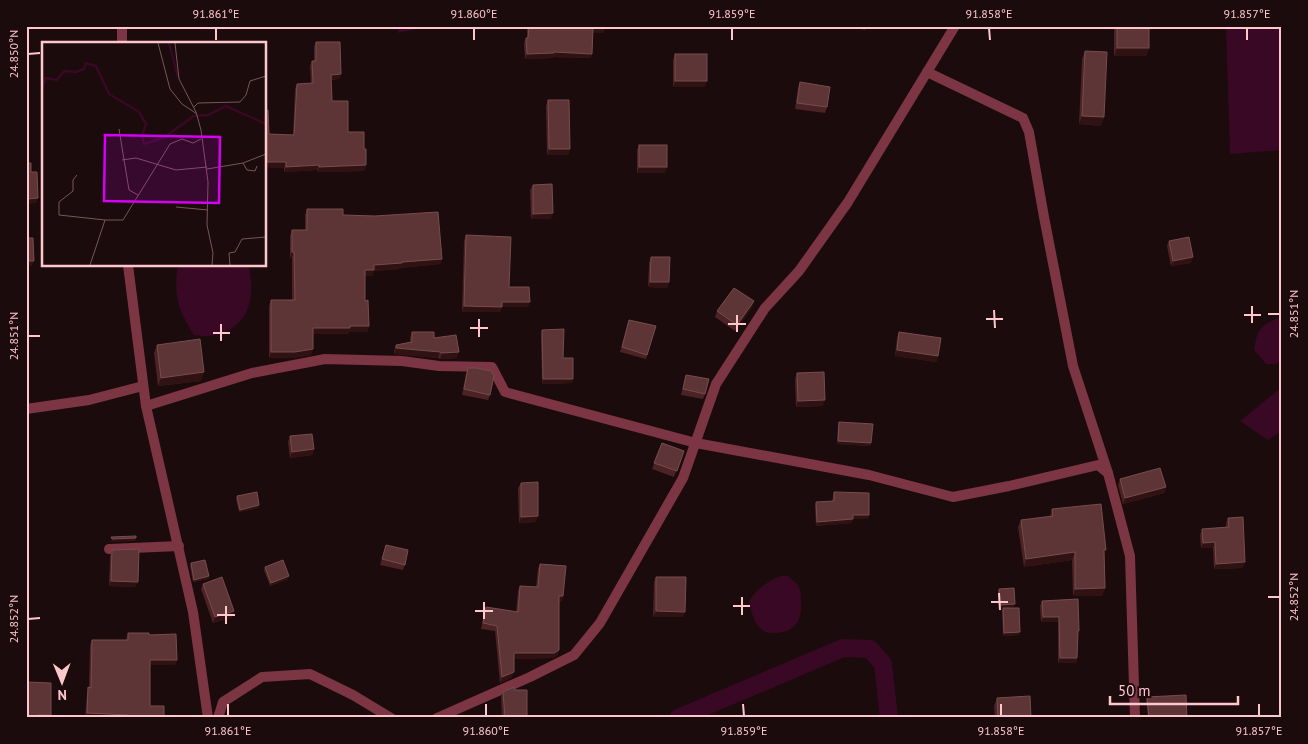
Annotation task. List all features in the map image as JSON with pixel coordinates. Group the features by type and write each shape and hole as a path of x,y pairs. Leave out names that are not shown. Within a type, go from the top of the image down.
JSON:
{"street":[{"path":"122,26 122,42"},
{"path":"437,718 574,656 600,623 683,478 716,384 765,308 799,271 848,202 955,26"},
{"path":"927,72 1023,118 1029,132 1073,366 1108,473 1130,556 1136,718"},
{"path":"128,266 146,406 193,612 208,718"},
{"path":"146,406 252,373 325,360 402,361 439,366 492,367 505,392 696,443 869,475 952,497 1098,465 1108,473"},
{"path":"26,409 89,400 143,386"},
{"path":"108,549 179,546"},
{"path":"218,718 223,702 262,677 310,674 353,695 390,718"}],"shaded area":[{"path":"398,26 432,26 398,33"},
{"path":"1226,26 1282,26 1282,150 1230,154"},
{"path":"178,266 249,266 251,285 248,309 239,322 226,331 208,336 194,335 184,318 178,302"},
{"path":"1278,318 1282,318 1282,362 1266,364 1254,350 1256,338 1263,326"},
{"path":"1282,387 1282,431 1268,440 1240,421"},
{"path":"781,576 788,576 799,587 801,597 800,615 792,628 782,632 768,632 756,623 749,601 755,592"}],"building":[{"path":"529,26 605,26 605,28 593,28 592,54 554,52 527,54 526,38 528,38"},
{"path":"1117,26 1149,26 1149,48 1117,48"},
{"path":"316,42 340,42 341,74 331,75 332,101 348,101 348,132 364,132 366,165 286,167 286,162 266,162 266,110 268,110 269,134 294,135 297,84 313,83 312,61 316,61"},
{"path":"1085,51 1107,52 1104,117 1082,116"},
{"path":"675,54 707,54 707,81 675,81"},
{"path":"800,82 830,87 827,107 797,103"},
{"path":"548,100 569,100 570,149 549,149"},
{"path":"639,145 667,145 667,167 639,167"},
{"path":"26,163 31,163 31,172 37,172 38,198 27,199 28,238 33,238 34,261 26,261"},
{"path":"552,184 553,213 533,214 533,185"},
{"path":"307,209 343,209 343,215 375,216 438,212 442,259 374,265 374,270 365,270 365,301 368,300 369,326 313,328 313,349 295,352 271,352 271,300 295,300 292,230 307,230"},
{"path":"466,235 511,237 509,287 529,287 530,302 502,302 502,307 464,306"},
{"path":"1189,237 1193,257 1173,261 1169,241"},
{"path":"651,257 670,257 669,282 650,282"},
{"path":"734,288 754,301 737,325 717,311"},
{"path":"629,320 656,326 647,355 622,347"},
{"path":"564,329 563,358 573,358 573,379 543,379 542,330"},
{"path":"412,332 434,332 434,338 456,335 459,352 442,353 396,348 396,345 412,342"},
{"path":"899,332 941,338 938,356 897,350"},
{"path":"200,339 204,372 161,378 157,345"},
{"path":"468,368 491,371 494,376 490,395 464,389"},
{"path":"824,372 825,400 798,401 797,373"},
{"path":"686,375 709,379 705,394 683,389"},
{"path":"839,422 873,424 871,443 838,441"},
{"path":"312,434 314,449 292,452 290,436"},
{"path":"662,443 684,451 677,471 654,463"},
{"path":"1160,468 1166,487 1125,498 1120,479"},
{"path":"538,482 538,516 521,517 521,483"},
{"path":"257,492 259,505 240,510 237,496"},
{"path":"834,492 869,493 869,515 853,515 853,519 817,522 816,502 834,501"},
{"path":"1101,504 1106,550 1104,550 1105,588 1075,589 1075,552 1026,559 1021,520 1053,516 1052,509"},
{"path":"1243,517 1245,562 1216,564 1215,542 1203,543 1202,529 1229,527 1228,518"},
{"path":"136,536 136,538 112,539 111,537"},
{"path":"386,545 408,550 405,565 382,559"},
{"path":"139,549 138,582 111,581 112,550"},
{"path":"205,560 209,576 194,580 191,563"},
{"path":"283,560 289,576 271,583 265,567"},
{"path":"540,564 566,566 563,596 559,596 559,650 554,653 514,653 514,672 502,677 497,626 483,623 486,607 518,612 520,586 538,587"},
{"path":"222,577 234,611 215,617 203,584"},
{"path":"656,577 686,577 685,612 656,611"},
{"path":"1014,588 1015,604 1000,605 999,589"},
{"path":"1078,599 1079,631 1077,658 1060,658 1059,617 1043,617 1042,601"},
{"path":"1003,608 1019,608 1020,632 1004,633"},
{"path":"128,633 149,633 149,635 176,634 177,660 150,660 150,706 164,706 164,718 128,718 128,715 87,713 88,687 91,688 92,640 128,640"},
{"path":"26,682 51,683 51,715 37,715 37,718 26,718"},
{"path":"514,687 514,690 527,690 527,718 505,718 503,692"},
{"path":"1186,695 1187,718 1149,718 1147,697"},
{"path":"1030,696 1031,718 998,718 997,698"}],"waterway":[{"path":"678,718 843,648 870,649 883,664 889,718"}]}
